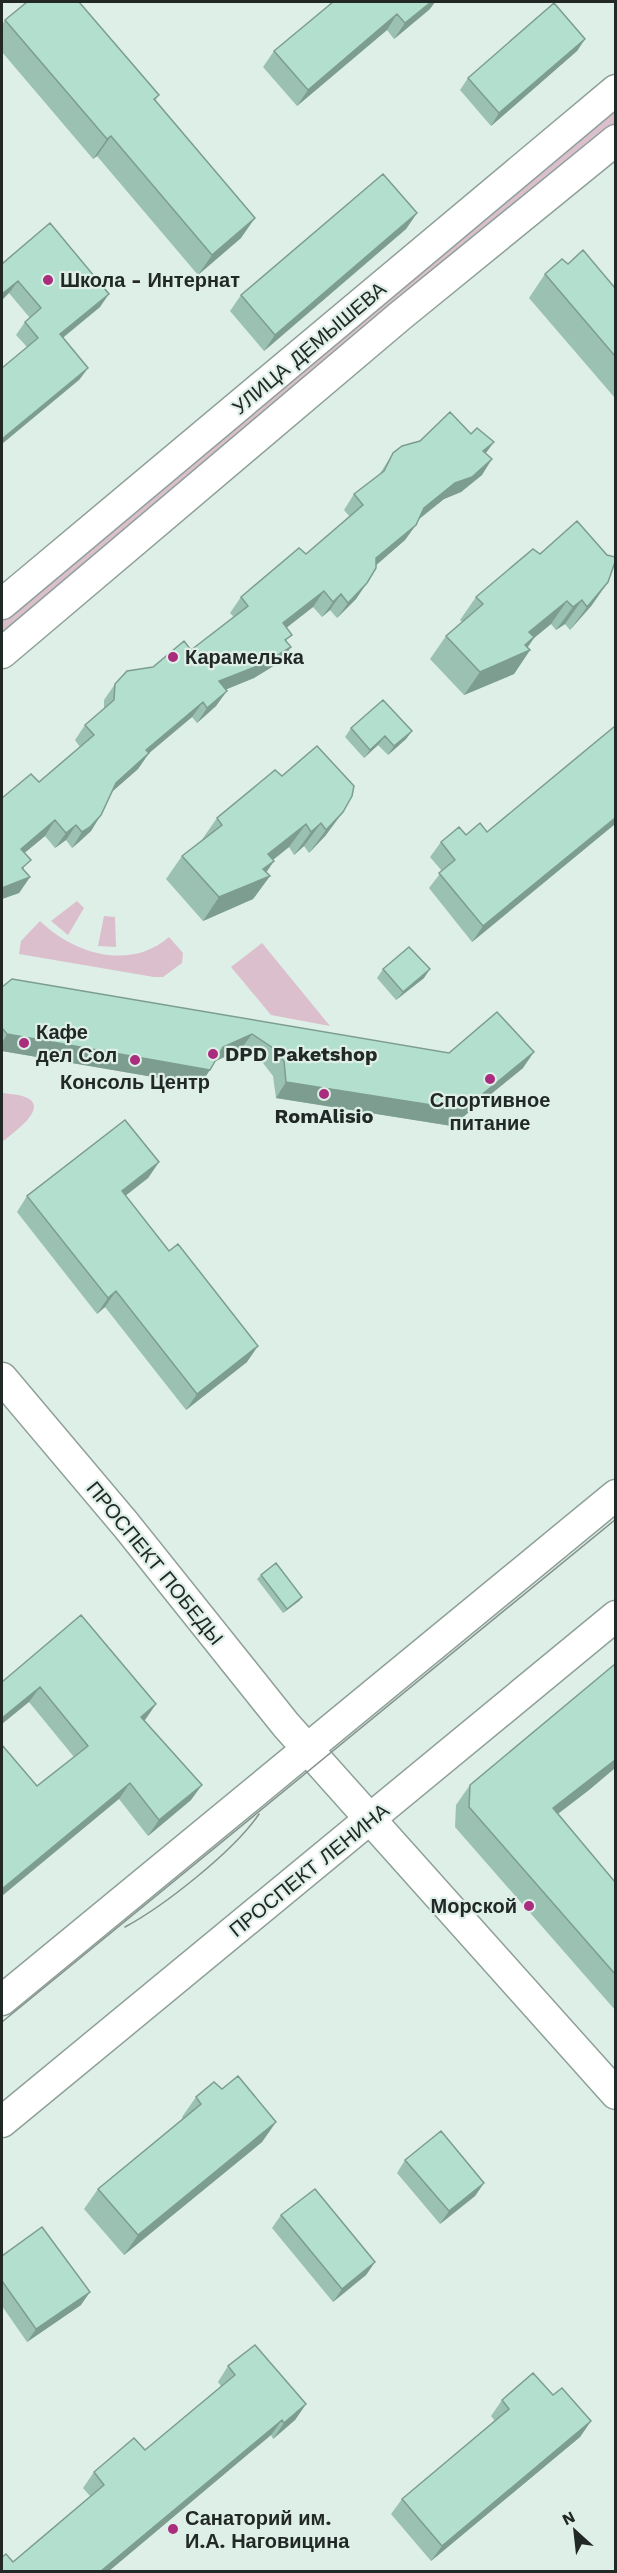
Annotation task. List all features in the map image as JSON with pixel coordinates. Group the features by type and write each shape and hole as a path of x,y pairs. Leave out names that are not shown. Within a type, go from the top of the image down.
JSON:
{"street":[{"name":"УЛИЦА ДЕМЫШЕВА","path":"2,604 615,90"},
{"name":"УЛИЦА ДЕМЫШЕВА","path":"2,653 400,316 615,140"},
{"name":"ПРОСПЕКТ ПОБЕДЫ","path":"2,1378 126,1525 307,1749 615,2094"},
{"path":"2,2001 615,1495"},
{"name":"ПРОСПЕКТ ЛЕНИНА","path":"2,2122 615,1616"}],"shaded area":[{"path":"615,106 615,123 2,638 2,621"},
{"path":"77,901 84,908 68,935 51,921"},
{"path":"104,916 115,917 116,947 98,946"},
{"path":"40,921 69,942 85,950 103,954 120,956 137,953 154,947 169,937 183,953 182,963 163,977 154,977 19,954 21,941"},
{"path":"262,943 330,1026 271,1015 231,967"},
{"path":"2,1093 25,1097 32,1102 34,1107 27,1121 2,1142"}],"building":[{"path":"27,2 79,2 159,95 154,99 255,218 212,255 111,136 107,139 5,20"},
{"path":"333,2 431,2 405,23 397,14 308,90 274,51"},
{"path":"554,3 585,39 499,113 468,78"},
{"path":"383,174 417,213 275,335 241,295"},
{"path":"50,223 109,294 60,334 88,368 2,439 2,368 38,338 25,322 41,308 18,281 2,294 2,261 3,263"},
{"path":"583,250 615,288 615,356 545,274 562,259 568,264"},
{"path":"450,412 471,434 477,428 494,442 483,451 492,459 472,477 455,483 424,508 416,525 376,558 376,568 367,583 348,603 341,594 333,602 324,591 283,623 292,635 285,640 291,647 265,663 219,681 227,691 207,708 203,702 146,750 149,753 116,783 101,815 90,827 82,832 76,825 66,833 55,820 21,849 31,860 22,868 30,877 2,888 2,798 31,774 39,782 94,735 85,725 114,700 115,684 127,671 153,667 184,641 191,650 248,606 241,597 299,548 306,554 363,505 354,494 384,471 393,453 402,446 420,441"},
{"path":"577,521 607,555 615,557 608,582 587,607 582,600 573,607 567,601 529,632 534,637 525,645 530,650 480,672 446,636 483,604 476,597 533,549 540,554"},
{"path":"383,700 412,731 394,746 385,736 370,750 351,728"},
{"path":"615,726 615,818 483,926 439,873 455,860 441,842 459,827 466,835 480,823 487,832"},
{"path":"317,746 354,786 352,796 343,812 326,830 321,823 311,832 306,824 268,854 274,861 263,869 270,876 219,897 182,856 222,825 217,818 275,770 282,776"},
{"path":"409,947 430,969 403,992 383,969"},
{"name":"Консоль Центр","path":"12,979 449,1053 497,1012 534,1052 463,1110 286,1082 284,1061 273,1048 252,1034 223,1047 210,1070 7,1034 2,1028 2,987"},
{"path":"125,1120 159,1162 122,1191 169,1251 178,1244 258,1346 197,1394 116,1291 108,1298 27,1196"},
{"path":"276,1563 302,1597 287,1609 261,1575"},
{"path":"81,1615 156,1704 141,1717 202,1785 159,1820 130,1783 2,1889 2,1745 37,1786 88,1746 40,1687 2,1718 2,1682"},
{"path":"615,1664 615,1760 553,1808 615,1882 615,1974 469,1807 470,1785"},
{"path":"238,2076 276,2122 138,2235 98,2189 201,2104 196,2097 214,2082 222,2089"},
{"path":"441,2131 484,2183 449,2211 405,2160"},
{"path":"315,2189 375,2262 342,2289 281,2215"},
{"path":"42,2227 90,2292 36,2329 2,2281 2,2256"},
{"path":"255,2345 306,2404 284,2423 282,2420 101,2571 2,2571 2,2557 6,2554 13,2562 104,2485 94,2472 134,2438 145,2450 235,2375 228,2366"},
{"path":"533,2373 553,2395 562,2388 591,2421 442,2546 402,2499 509,2409 502,2400"}],"tram line":[{"path":"2,2022 616,1519"},
{"path":"125,1927 159,1906 197,1877 248,1829 259,1814"}],"place":[{"name":"Школа - Интернат","path":"48,280"},
{"name":"Карамелька","path":"173,657"},
{"name":"Кафе дел Сол","path":"24,1043"},
{"name":"DPD Paketshop","path":"213,1054"},
{"name":"Консоль Центр","path":"135,1060"},
{"name":"Спортивное питание","path":"490,1079"},
{"name":"RomAlisio","path":"324,1094"},
{"name":"Морской","path":"529,1906"},
{"name":"Санаторий им. И.А. Наговицина","path":"173,2529"}]}
